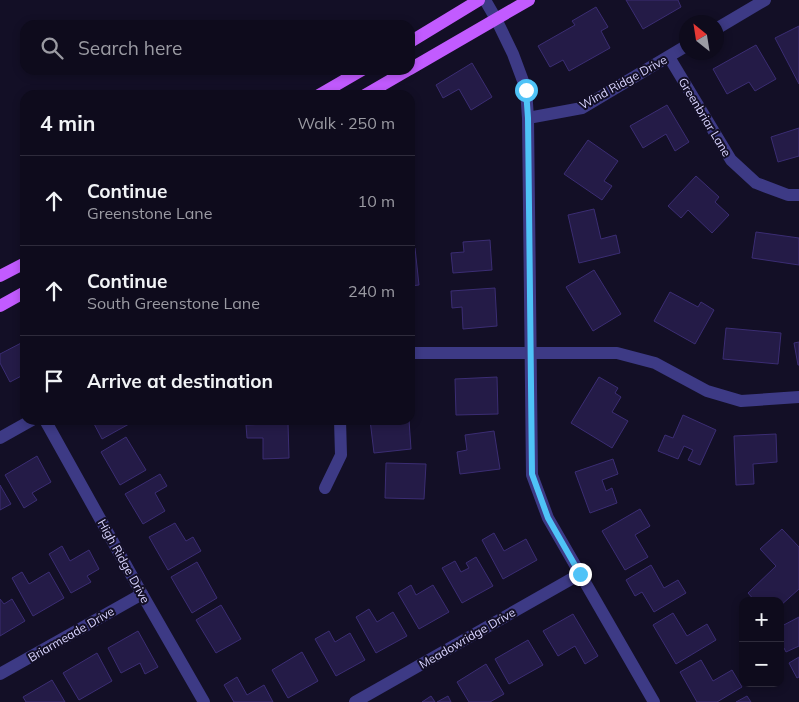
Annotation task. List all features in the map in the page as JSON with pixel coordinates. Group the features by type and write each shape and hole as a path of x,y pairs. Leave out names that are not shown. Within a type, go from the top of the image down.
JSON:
{"main road":[{"path":"415,39 479,0"},
{"path":"415,66 529,0"},
{"path":"328,90 353,75"},
{"path":"374,90 400,75"},
{"path":"0,276 20,266"},
{"path":"0,306 20,295"}],"street":[{"path":"485,0 513,54 526,90 528,118 532,474 548,518 654,702"},
{"path":"724,24 765,0"},
{"name":"Wind Ridge Drive","path":"528,118 582,108 679,51"},
{"name":"Greenbriar Lane","path":"669,57 731,160 756,183 788,196 799,195"},
{"path":"415,353 617,353 655,363 707,391 741,401 799,397"},
{"path":"0,438 23,425"},
{"name":"High Ridge Drive","path":"47,425 204,702"},
{"path":"325,488 341,455 340,425"},
{"name":"Meadowridge Drive","path":"355,702 580,574"},
{"name":"Briarmeade Drive","path":"0,674 142,594"}],"building":[{"path":"626,0 678,0 681,7 643,29"},
{"path":"596,7 608,27 601,31 610,48 569,71 563,60 550,67 538,46 575,25 572,21"},
{"path":"799,26 799,84 775,38"},
{"path":"756,45 776,79 755,91 749,82 727,94 713,69"},
{"path":"472,63 492,97 471,110 459,89 443,98 436,85"},
{"path":"667,105 689,142 675,151 666,134 643,148 630,126"},
{"path":"799,128 799,156 778,162 771,137"},
{"path":"588,140 618,161 604,181 612,186 602,200 564,174"},
{"path":"696,176 719,197 715,202 729,215 712,233 688,210 681,218 668,206"},
{"path":"594,209 601,239 616,235 620,253 579,263 568,215"},
{"path":"756,232 799,238 799,265 752,258"},
{"path":"490,240 492,270 453,273 451,253 464,252 463,242"},
{"path":"415,248 419,285 415,285"},
{"path":"594,270 621,314 593,331 566,287"},
{"path":"495,288 497,326 463,329 462,307 452,308 451,291"},
{"path":"670,292 698,307 701,302 714,310 695,344 654,321"},
{"path":"726,328 781,333 778,364 723,359"},
{"path":"799,342 799,365 798,365 794,343"},
{"path":"20,344 20,377 10,382 0,363 0,354"},
{"path":"497,377 498,414 456,415 455,379"},
{"path":"599,377 618,388 615,393 621,397 612,412 628,421 612,448 571,423"},
{"path":"683,415 716,430 700,465 688,460 693,450 684,446 678,459 658,451 665,435 673,438"},
{"path":"95,425 127,425 102,439"},
{"path":"246,425 288,425 289,458 263,459 263,438 247,438"},
{"path":"371,425 409,425 411,449 374,453"},
{"path":"494,431 500,469 460,474 457,452 467,450 465,435"},
{"path":"776,434 777,462 753,464 754,484 736,485 734,436"},
{"path":"126,437 146,470 120,485 101,452"},
{"path":"37,456 51,482 32,493 37,500 24,508 5,475"},
{"path":"613,459 618,474 602,480 606,491 612,488 617,503 590,513 575,472"},
{"path":"386,463 426,464 424,499 385,498"},
{"path":"160,474 167,486 155,493 165,511 143,524 125,494"},
{"path":"0,485 11,504 0,510"},
{"path":"640,509 650,526 635,535 648,557 625,570 602,531"},
{"path":"175,523 186,541 193,537 201,551 168,570 149,537"},
{"path":"782,529 799,547 799,589 784,602 784,597 752,597 748,593 776,566 760,549"},
{"path":"494,533 504,551 526,539 537,560 503,579 482,540"},
{"path":"62,546 70,561 89,550 99,569 87,576 91,582 71,593 49,554"},
{"path":"476,557 493,586 462,603 442,568 455,561 461,572 469,568 466,563"},
{"path":"197,562 217,598 192,613 171,577"},
{"path":"651,565 664,588 678,580 686,593 654,612 642,592 635,596 626,580"},
{"path":"22,572 29,584 49,572 64,598 33,616 12,578"},
{"path":"411,585 416,595 433,585 449,612 419,629 398,593"},
{"path":"0,599 4,604 12,599 25,621 0,636"},
{"path":"221,605 241,639 216,653 196,620"},
{"path":"369,609 377,622 393,612 407,636 376,653 356,617"},
{"path":"673,613 687,636 707,624 716,640 676,664 653,625"},
{"path":"573,614 598,656 585,664 575,646 558,656 543,631"},
{"path":"799,617 799,646 786,652 784,648 784,625"},
{"path":"138,631 158,667 145,674 140,663 121,673 108,648"},
{"path":"329,631 335,642 350,633 365,660 336,676 315,639"},
{"path":"528,640 543,665 509,684 495,659"},
{"path":"302,652 318,681 288,698 272,670"},
{"path":"97,653 112,681 79,700 63,673"},
{"path":"799,657 799,677 797,678 789,663"},
{"path":"701,660 713,681 732,670 739,682 739,687 742,687 717,702 697,702 680,672"},
{"path":"486,664 504,694 490,702 469,702 457,682"},
{"path":"237,677 247,695 264,685 273,702 234,702 224,685"},
{"path":"52,680 65,702 26,702 23,697"},
{"path":"431,696 435,702 422,702"},
{"path":"448,696 451,702 437,702"},
{"path":"747,696 751,702 736,702"}],"route":[{"path":"526,90 528,118 532,474 548,518 580,574"}]}
